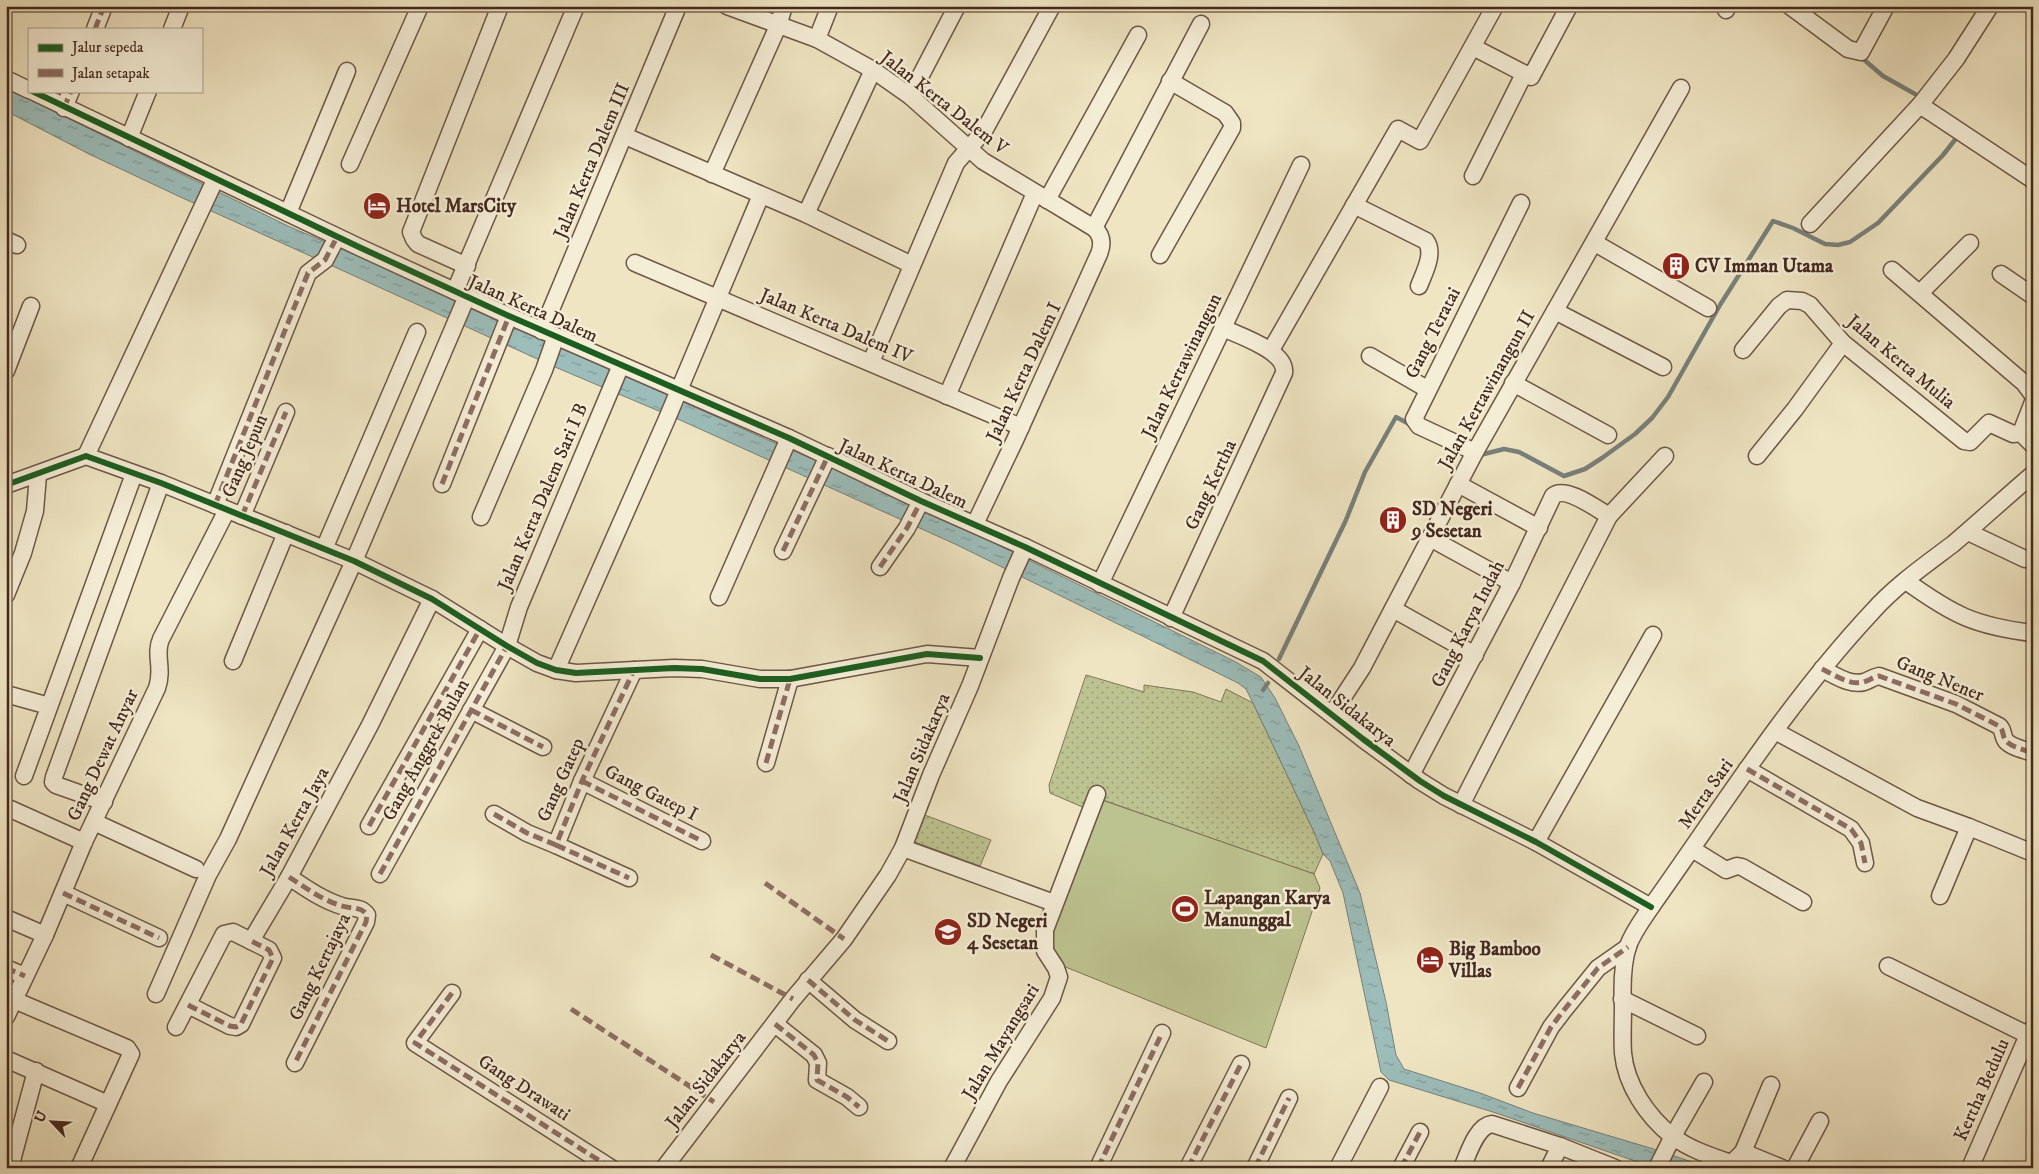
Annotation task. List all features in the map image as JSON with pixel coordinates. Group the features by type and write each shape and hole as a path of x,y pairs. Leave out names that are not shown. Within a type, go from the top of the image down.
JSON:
{"street":[{"path":"95,28 104,6"},
{"path":"172,28 181,6"},
{"path":"350,164 420,6"},
{"path":"467,266 418,244 411,232 500,6"},
{"path":"156,994 208,875 228,840 354,560 453,326 462,296 467,266 576,6"},
{"name":"Jalan Kerta Dalem III","path":"481,517 544,370 551,336 625,136 678,6"},
{"name":"Jalan Kerta Dalem V","path":"728,6 816,39 873,70 910,96 983,162 1097,231"},
{"path":"712,174 778,26 784,6"},
{"path":"816,39 830,6"},
{"path":"910,96 957,6"},
{"path":"871,362 956,163 984,131 1052,6"},
{"path":"1222,328 1271,350 1398,129 1420,141 1496,6"},
{"path":"1473,47 1531,77 1569,6"},
{"path":"1792,7 1848,49 1861,52 1886,6"},
{"path":"1810,224 1920,105 1956,59 1990,6"},
{"path":"1097,231 1170,81 1201,24"},
{"path":"947,396 1041,197 1138,34"},
{"path":"806,214 873,70"},
{"path":"288,213 347,71"},
{"path":"1473,176 1524,74"},
{"name":"Jalan Kerta Dalem","path":"6,79 28,89"},
{"path":"1160,255 1232,128 1232,123 1225,113 1170,81"},
{"name":"Jalan Kertawinangun II","path":"1332,714 1362,668 1513,383 1595,243 1682,88"},
{"name":"Jalan Kerta Dalem","path":"34,92 129,138 214,183 288,213 336,240 620,368 827,458 920,503 975,524 1023,551"},
{"path":"64,108 71,92"},
{"path":"129,138 148,92"},
{"path":"1920,105 2033,180"},
{"path":"625,136 806,214 912,265"},
{"name":"Jalan Kertawinangun","path":"1100,584 1301,165"},
{"path":"86,456 200,209 214,183"},
{"path":"556,670 666,421 761,195"},
{"name":"Gang Teratai","path":"1475,452 1416,424 1414,419 1521,203"},
{"path":"1354,205 1426,241 1430,250 1419,286"},
{"name":"Jalan Kerta Dalem I","path":"975,524 1099,254 1101,245 1097,231"},
{"path":"228,510 308,273 325,260 336,240"},
{"path":"1920,293 1970,242"},
{"path":"1595,243 1708,308"},
{"name":"Jalan Kerta Dalem IV","path":"635,262 717,301 871,362 1021,427"},
{"path":"1892,270 2030,385"},
{"path":"2001,274 2033,296"},
{"name":"Jalan Kerta Mulia","path":"1743,350 1779,306 1788,300 1802,301 1810,305 1843,343 1964,441 1970,442 1989,423 2027,439 2033,402"},
{"path":"6,371 31,306"},
{"path":"1555,311 1663,367"},
{"path":"442,484 508,318"},
{"path":"324,549 417,332"},
{"path":"1757,456 1843,343"},
{"name":"Gang Kertha","path":"1171,618 1284,373 1285,369 1281,361 1271,350"},
{"path":"1370,356 1427,390"},
{"name":"Jalan Kerta Dalem Sari I B","path":"507,646 519,607 620,368"},
{"path":"1513,383 1608,435"},
{"name":"Gang Jepun","path":"228,510 286,412"},
{"path":"719,597 787,442"},
{"path":"6,485 38,475 86,456 161,483 354,560 432,599 507,646 556,670 576,673 651,668 702,669 760,679 790,679 926,654 980,658"},
{"path":"1461,805 1609,516 1665,456"},
{"path":"782,551 827,458"},
{"path":"24,776 134,474"},
{"name":"Merta Sari","path":"1782,1168 1740,1161 1688,1146 1670,1143 1649,1114 1628,1078 1623,1054 1623,976 1628,947 1636,929 1747,769 1822,669 1873,611 2033,474"},
{"path":"6,595 23,553 35,512 38,475"},
{"path":"104,802 56,786 53,782 54,776 161,483"},
{"path":"1458,484 1539,528"},
{"name":"Gang Karya Indah","path":"1411,775 1512,583 1553,496 1559,492 1573,495 1609,516"},
{"path":"880,567 920,503"},
{"name":"Gang Dewat Anyar","path":"9,1008 45,935 84,842 161,677 158,646 228,510"},
{"path":"1971,528 2029,556"},
{"path":"233,661 286,533"},
{"path":"1430,538 1512,583"},
{"name":"Jalan Sidakarya","path":"664,1168 731,1078 862,914 888,875 903,848 931,774 1023,551 1100,584 1263,661 1411,775 1461,805 1536,842 1651,907"},
{"path":"1906,581 1937,603 1967,619 1999,629 2033,633"},
{"name":"Jalan Kerta Jaya","path":"252,941 289,877 370,725 432,599"},
{"path":"1393,609 1475,655"},
{"path":"369,826 480,629"},
{"path":"1536,842 1653,635"},
{"name":"Gang Anggrek Bulan","path":"380,874 507,646"},
{"name":"Gang Nener","path":"1822,669 1850,682 1866,681 1879,676 1956,704 1999,726 2006,741 2010,744 2033,753"},
{"name":"Gang Gatep","path":"494,814 527,833 556,845 582,781 634,670"},
{"path":"766,763 790,679"},
{"path":"6,694 49,706"},
{"path":"471,710 543,747"},
{"path":"1774,731 1917,808 2033,853"},
{"path":"1747,769 1851,829 1862,844 1865,863"},
{"name":"Gang Gatep I","path":"582,781 702,841"},
{"name":"Jalan Mayangsari","path":"952,1168 999,1081 1055,992 1059,976 1045,951 1045,930 1097,794"},
{"path":"6,808 84,842"},
{"path":"94,822 196,869"},
{"path":"1940,896 1969,827"},
{"path":"556,845 629,878"},
{"path":"903,848 1054,903"},
{"path":"1692,849 1726,870 1737,866 1742,867 1804,902"},
{"name":"Gang Kertajaya","path":"289,877 319,897 346,907 361,909 367,915 366,922 295,1063"},
{"path":"63,893 159,938"},
{"path":"6,918 45,935"},
{"path":"176,1027 224,934 233,932 252,941 269,950 274,958 241,1024 236,1027 230,1026 188,1005"},
{"path":"1518,1088 1551,1027 1564,1010 1598,968 1628,947"},
{"path":"1888,966 2030,1032"},
{"path":"6,968 25,976"},
{"path":"808,980 855,1020 888,1041"},
{"name":"Gang Drawati","path":"452,993 416,1042 611,1168"},
{"path":"1622,999 1697,1036"},
{"path":"9,1008 130,1051 129,1060 79,1168"},
{"path":"775,1024 814,1055 818,1063 817,1080 847,1097 859,1107"},
{"name":"Kertha Bedulu","path":"1970,1168 2030,1032"},
{"path":"1098,1168 1162,1033"},
{"path":"6,1059 108,1104"},
{"path":"1188,1168 1241,1064"},
{"path":"10,1168 36,1071"},
{"path":"1658,1168 1704,1082"},
{"path":"1740,1161 1771,1085"},
{"path":"1338,1168 1380,1087"},
{"path":"1254,1168 1289,1098"},
{"path":"1795,1168 1820,1121"},
{"path":"1462,1168 1480,1132 1488,1125 1496,1125 1560,1146 1614,1168"},
{"path":"1401,1168 1420,1132"},
{"path":"1549,1168 1560,1146"}],"green space":[{"path":"1086,675 1144,692 1144,685 1193,692 1221,702 1226,689 1253,703 1323,854 1314,874 1100,799 1094,812 1050,793 1049,785"},
{"name":"Lapangan Karya Manunggal","path":"1099,799 1314,874 1320,888 1266,1048 1063,966 1053,955 1048,931"},
{"path":"922,814 991,840 980,866 912,841"}],"water":[{"path":"6,88 288,226 770,441 886,490 1234,661 1261,677 1275,698 1299,746 1360,893 1386,1002 1396,1055 1404,1069 1480,1093 1533,1113 1657,1150 1709,1168 1655,1168 1496,1113 1389,1080 1381,1072 1343,893 1330,861 1323,854 1246,689 1238,683 955,544 680,420 555,367 89,154 6,111"}],"waterway":[{"path":"1863,56 1862,58 1883,76 1915,94"},
{"path":"1480,455 1504,449 1519,452 1564,476 1585,469 1602,458 1635,434 1652,418 1668,397 1720,305 1773,221 1793,228 1825,244 1838,245 1850,242 1878,223 1943,155 1958,136"},
{"path":"1279,659 1346,520 1365,472 1396,417 1411,425"},
{"path":"1263,690 1268,683"}],"marked path":[{"path":"95,28 104,6"},
{"path":"64,108 71,92"},
{"path":"215,505 308,273 325,260 337,237"},
{"path":"442,484 509,316"},
{"path":"242,516 286,412"},
{"path":"783,551 828,456"},
{"path":"880,567 907,528 921,501"},
{"path":"369,826 480,629"},
{"path":"380,874 507,646"},
{"path":"1822,669 1843,679 1859,683 1879,676 1956,704 1999,726 2005,739 2011,745 2033,753"},
{"path":"494,814 527,833 556,845 582,781 634,670"},
{"path":"766,763 790,679 792,678"},
{"path":"471,710 543,747"},
{"path":"1747,769 1851,829 1861,843 1865,863"},
{"path":"582,781 702,841"},
{"path":"556,845 629,878"},
{"path":"289,877 328,900 342,906 359,909 367,915 366,922 295,1063"},
{"path":"765,883 844,939"},
{"path":"63,893 159,938"},
{"path":"188,1005 230,1026 236,1027 241,1024 273,958 269,950 251,941"},
{"path":"1518,1088 1551,1027 1564,1010 1598,968 1628,947"},
{"path":"711,955 793,999"},
{"path":"6,968 25,976"},
{"path":"808,980 855,1020 888,1041"},
{"path":"452,993 415,1043 611,1168"},
{"path":"571,1009 714,1102"},
{"path":"775,1024 814,1055 818,1063 817,1080 847,1097 859,1107"},
{"path":"1098,1168 1162,1033"},
{"path":"1188,1168 1241,1064"},
{"path":"1255,1168 1289,1098"},
{"path":"1401,1168 1420,1132"}],"cycle path":[{"path":"34,92 361,248 509,316 789,438 921,501 1025,547 1263,661 1420,781 1444,796 1536,842 1651,907"},
{"path":"6,485 86,456 161,483 354,561 432,599 507,646 537,663 556,670 576,673 674,668 702,669 760,679 790,679 927,654 980,658"}],"place":[{"name":"Hotel MarsCity","path":"377,206"},
{"name":"CV Imman Utama","path":"1676,266"},
{"name":"SD Negeri 9 Sesetan","path":"1393,520"},
{"name":"Lapangan Karya Manunggal","path":"1185,909"},
{"name":"SD Negeri 4 Sesetan","path":"948,932"},
{"name":"Big Bamboo Villas","path":"1430,960"}]}
